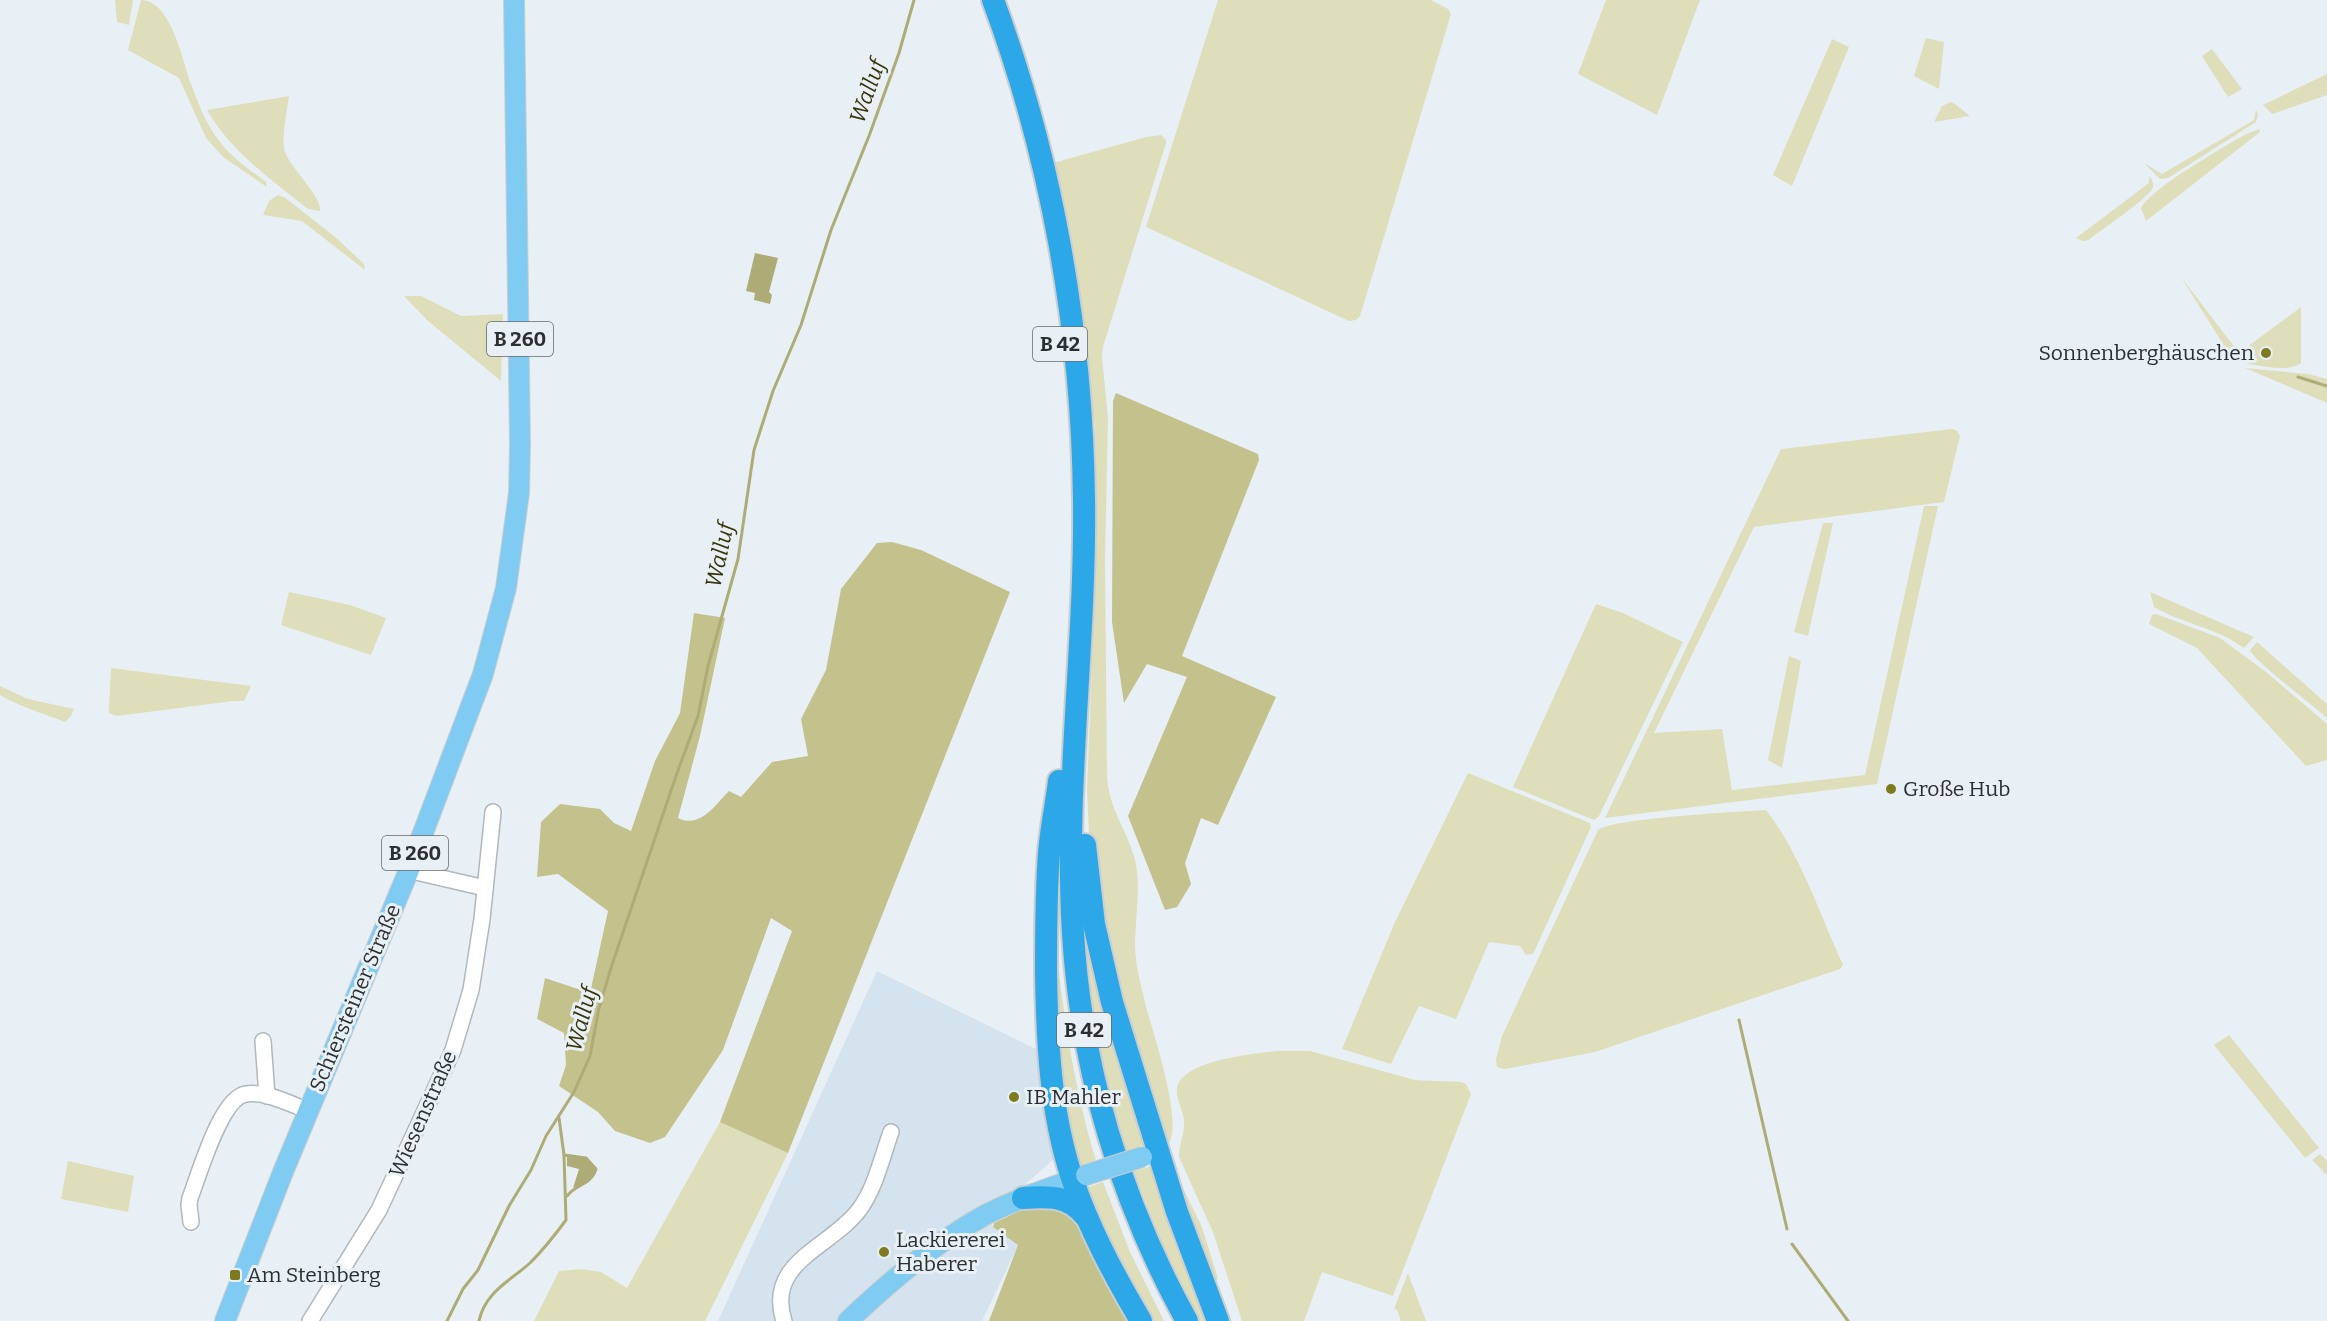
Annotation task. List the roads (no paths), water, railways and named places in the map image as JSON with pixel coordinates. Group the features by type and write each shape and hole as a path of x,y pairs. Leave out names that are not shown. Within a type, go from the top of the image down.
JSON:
{"highway":[{"name":"B 42","path":"978,0 1040,185 1068,295 1078,377 1083,439 1084,503 1072,902 1078,987 1086,1040 1097,1092 1128,1194 1148,1244 1187,1321"},
{"name":"B 42","path":"993,0 1024,95 1040,185 1063,376 1069,465 1068,586 1059,781 1058,883 1065,993 1073,1047 1093,1133 1117,1206 1138,1257 1170,1321"},
{"path":"1077,721 1082,820 1094,924 1112,1002 1150,1155 1218,1321"},
{"path":"1059,781 1048,865 1047,1018 1053,1096 1063,1144 1079,1178 1088,1221"},
{"path":"1023,1198 1047,1196 1065,1200 1080,1210 1141,1321"}],"main road":[{"name":"Schiersteiner Straße","path":"225,1321 409,870 483,674 506,588 519,493 520,375 514,0"},
{"path":"848,1321 892,1282 965,1227 1023,1198 1150,1155"}],"street":[{"name":"Wiesenstraße","path":"310,1321 379,1210 453,1050 471,990 493,812"},
{"path":"416,872 485,888"},
{"path":"263,1041 267,1096"},
{"path":"191,1222 190,1198 228,1105 244,1094 267,1096 309,1111"},
{"path":"784,1321 780,1295 785,1278 796,1264 857,1213 867,1197 891,1132"}],"waterway":[{"name":"Walluf","path":"447,1321 463,1289 478,1270 509,1206 531,1170 546,1136 574,1092 590,1056 599,1008 612,965 698,716 708,666 738,559 754,450 773,391 801,325 831,230 899,53 914,0"},
{"path":"2298,377 2327,386"},
{"path":"1739,1020 1787,1229"},
{"name":"Walluf","path":"479,1321 492,1295 530,1263 566,1220 564,1155 559,1118"},
{"name":"Walluf","path":"564,1155 586,1158 596,1169 591,1178 567,1196"},
{"path":"1792,1244 1848,1321"}],"place":[{"name":"Sonnenberghäuschen","path":"2266,353"},
{"name":"Große Hub","path":"1891,789"},
{"name":"IB Mahler","path":"1014,1097"},
{"name":"Lackiererei Haberer","path":"884,1252"},
{"name":"Am Steinberg","path":"235,1275"}]}
